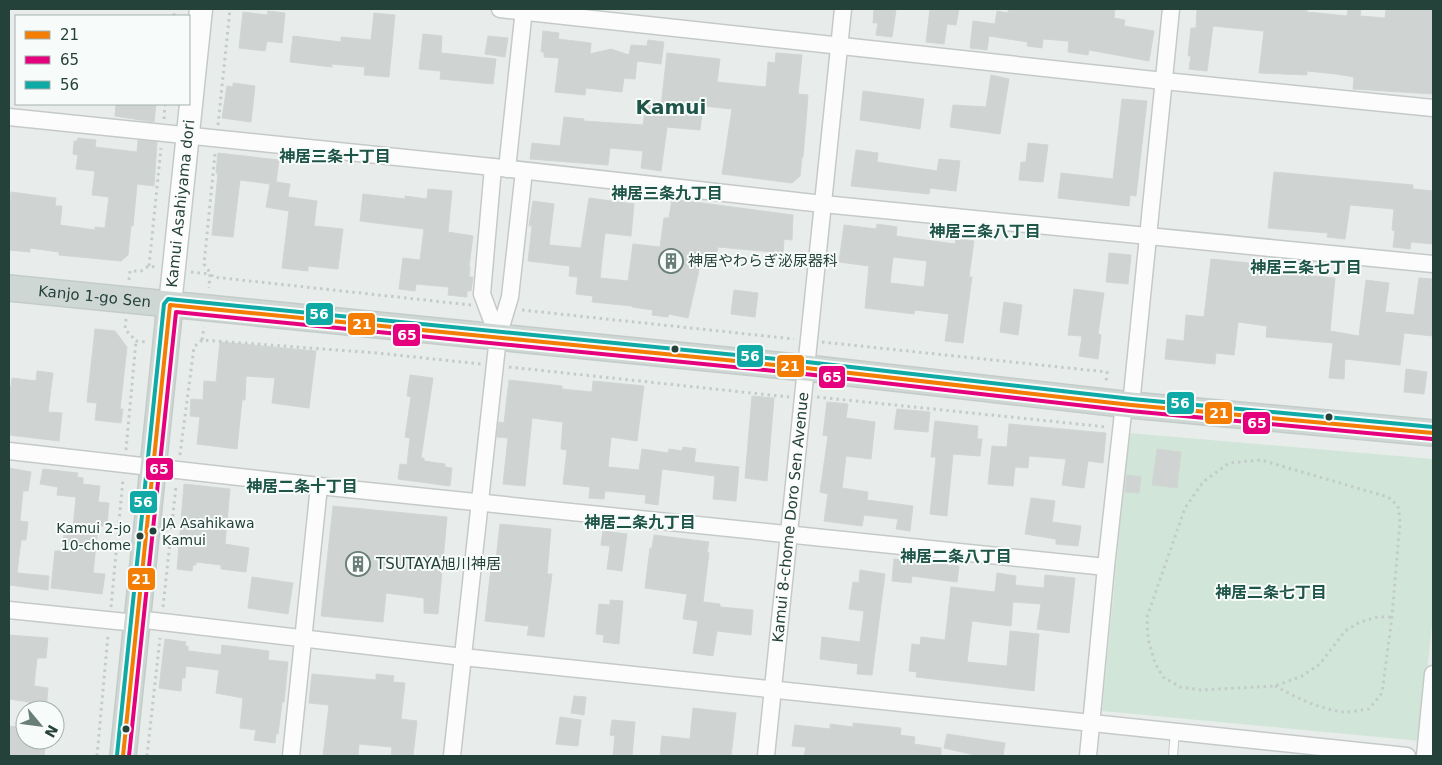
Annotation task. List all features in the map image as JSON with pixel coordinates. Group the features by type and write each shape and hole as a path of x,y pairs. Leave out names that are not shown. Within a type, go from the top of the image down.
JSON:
{"main road":[{"name":"Kanjo 1-go Sen","path":"9,288 806,368 1127,405 1433,433"},
{"name":"Kamui Asahiyama dori","path":"122,756 170,305"}],"street":[{"name":"Kamui Asahiyama dori","path":"170,305 201,9"},
{"path":"500,9 524,10 1164,81 1433,108"},
{"name":"Kamui 8-chome Doro Sen Avenue","path":"766,756 843,9"},
{"path":"1088,756 1106,567 1148,235 1171,9"},
{"path":"498,337 482,294 524,10"},
{"path":"9,117 823,204 1433,264"},
{"path":"452,756 498,337 510,297 524,171"},
{"path":"9,451 319,486 1106,567"},
{"path":"291,756 319,486"},
{"path":"9,610 110,620 162,621 463,657 1406,756"},
{"path":"1425,756 1433,674"}],"lane":[{"path":"1173,756 1175,731"}],"path":[{"path":"130,271 141,271 149,266 165,105"},
{"path":"204,264 213,278 486,306"},
{"path":"507,308 528,311"},
{"path":"97,756 136,341 125,329"},
{"path":"147,756 178,470 194,347 202,340 377,353 781,397 826,398 1110,427"},
{"path":"1275,686 1319,706 1346,712 1368,709 1382,693 1392,617 1400,522 1398,506 1388,498 1261,460 1229,463 1203,482 1185,508 1147,616 1148,639 1155,663 1163,677 1180,687 1201,690 1275,686 1302,676 1320,664 1345,631 1360,622 1378,617 1392,617"}],"green space":[{"path":"1129,433 1433,459 1433,615 1420,741 1102,711"}],"building":[{"path":"874,9 896,10 892,37 876,35 878,23 873,23"},
{"path":"930,9 959,9 956,25 947,24 944,44 926,42"},
{"path":"1008,9 1115,9 1114,18 1125,20 1124,26 1154,31 1149,61 1089,50 1088,55 1068,52 1069,41 1043,39 1042,48 1027,46 1028,42 989,36 987,50 970,48 973,21 995,24 997,11 1008,13"},
{"path":"1197,9 1296,9 1347,16 1348,9 1361,9 1360,16 1385,18 1386,9 1433,10 1433,94 1353,89 1354,77 1336,74 1307,71 1307,75 1259,73 1264,31 1213,26 1207,71 1189,69 1191,56 1188,56 1191,28 1196,28"},
{"path":"268,11 285,13 282,43 267,41 265,51 239,48 243,12 267,15"},
{"path":"374,13 395,15 389,77 364,75 365,67 332,64 332,67 290,62 293,36 341,42 341,37 371,40"},
{"path":"543,31 559,33 558,39 591,43 590,54 611,49 629,55 631,45 647,46 648,40 664,42 661,64 637,61 635,79 624,78 622,92 586,88 585,95 555,92 559,58 544,57 544,52 541,52"},
{"path":"423,34 442,36 441,53 496,59 493,84 440,79 441,71 419,69"},
{"path":"488,36 508,38 505,57 485,54"},
{"path":"667,53 720,59 717,82 766,87 768,62 775,63 776,53 802,55 798,94 808,95 800,176 792,183 722,174 732,109 703,106 700,130 667,127 661,171 641,168 643,151 610,148 608,165 530,159 532,143 560,146 564,117 584,119 584,121 643,125 646,105 661,107"},
{"path":"991,75 1009,79 1000,134 950,127 953,105 986,107"},
{"path":"233,83 255,86 251,122 222,118 227,86 233,87"},
{"path":"863,91 924,99 920,129 860,120"},
{"path":"1122,99 1147,101 1136,196 1130,195 1129,206 1058,198 1061,173 1113,179"},
{"path":"116,105 156,105 154,122 115,116"},
{"path":"78,138 96,140 95,147 137,152 138,140 157,142 154,186 137,184 128,255 121,261 59,255 59,252 30,248 30,252 9,250 11,192 56,198 55,206 62,206 60,225 95,230 95,227 105,228 109,197 92,195 95,171 76,169 78,155 73,154 74,141 77,141"},
{"path":"1028,143 1048,145 1043,182 1019,180 1021,162 1026,162"},
{"path":"856,150 878,153 877,162 937,171 939,159 960,161 956,191 930,188 929,194 851,186"},
{"path":"218,153 279,160 276,182 290,184 288,197 317,201 314,226 343,229 338,269 308,266 308,271 282,268 289,211 266,207 270,184 240,180 233,237 212,235"},
{"path":"1274,172 1413,185 1413,189 1433,191 1433,244 1411,242 1410,249 1393,247 1395,231 1392,230 1394,209 1350,205 1345,239 1327,237 1328,233 1268,228"},
{"path":"428,189 452,191 448,232 473,236 469,277 473,277 471,291 467,291 467,297 448,295 449,287 416,284 415,291 399,289 403,258 420,260 424,229 360,221 363,194 405,199 405,196 427,199"},
{"path":"589,198 634,204 631,236 605,233 600,278 628,281 633,244 660,247 664,218 669,218 672,199 793,215 792,240 784,239 783,253 718,247 715,260 702,257 688,318 669,314 668,317 652,315 653,310 592,302 593,296 576,294 578,277 569,276 570,266 528,261 532,226 529,226 533,201 554,204 549,245 581,248"},
{"path":"877,224 897,227 896,236 955,244 956,238 974,241 969,277 972,277 963,343 945,341 949,314 915,310 914,314 865,308 869,266 839,262 844,225 876,229","holes":["893,257 927,261 924,287 890,283"]},
{"path":"1109,253 1131,255 1128,284 1106,282"},
{"path":"1211,259 1268,265 1267,272 1335,278 1330,331 1359,336 1366,280 1389,283 1385,312 1414,315 1419,278 1432,279 1433,336 1404,333 1400,365 1345,359 1344,379 1329,378 1333,343 1266,337 1267,326 1238,322 1234,355 1216,353 1215,364 1165,359 1167,339 1184,341 1186,315 1204,317"},
{"path":"1074,289 1104,293 1098,334 1101,335 1098,359 1079,356 1082,336 1068,335"},
{"path":"734,290 758,293 755,317 731,314"},
{"path":"1004,302 1022,305 1018,335 1000,332"},
{"path":"95,329 115,331 127,347 120,409 123,409 121,423 95,420 97,403 87,402"},
{"path":"220,342 316,351 309,408 272,403 275,378 246,376 245,400 242,400 237,449 197,444 200,417 190,416 191,399 203,400 204,381 216,382"},
{"path":"1406,369 1427,372 1424,394 1404,392"},
{"path":"37,371 53,373 48,412 62,413 59,441 9,435 9,386 11,387 12,378 36,381"},
{"path":"410,375 433,378 421,458 424,458 424,461 445,464 445,467 452,468 450,486 398,479 400,464 407,465 410,438 405,437 411,397 407,396"},
{"path":"509,380 562,386 562,389 592,392 593,381 644,386 637,441 611,437 608,467 639,470 642,449 668,453 669,449 682,451 683,447 696,449 694,462 739,467 736,501 713,499 715,476 662,469 658,505 645,503 646,495 605,491 604,499 589,498 590,487 563,484 567,450 561,449 563,422 532,418 525,486 503,484 508,438 497,437 499,422 504,423"},
{"path":"752,396 774,398 767,481 745,478"},
{"path":"827,402 848,404 846,418 875,422 871,459 846,456 842,488 868,492 867,500 913,506 910,531 896,529 898,519 864,515 862,526 824,521 828,494 820,492 828,436 823,435"},
{"path":"897,409 930,412 928,432 894,429"},
{"path":"935,421 978,426 977,439 982,439 980,456 953,454 947,516 930,514 936,457 931,457"},
{"path":"1009,424 1106,433 1103,463 1088,461 1084,488 1062,485 1066,459 1029,456 1028,468 1015,467 1013,486 988,484 992,446 1007,447"},
{"path":"1157,449 1181,452 1177,488 1152,485"},
{"path":"9,468 31,472 28,491 23,491 20,521 28,522 26,540 21,540 17,573 49,576 48,590 9,585"},
{"path":"43,469 78,473 77,477 83,478 83,484 100,486 98,502 109,503 107,526 98,526 93,573 105,574 102,594 51,588 55,551 62,551 65,527 73,528 76,497 57,495 58,487 40,484"},
{"path":"1127,475 1141,477 1139,493 1125,492"},
{"path":"184,484 230,489 225,544 249,548 246,572 221,569 221,565 196,562 196,565 193,565 192,571 177,569"},
{"path":"1031,498 1055,501 1052,522 1081,526 1078,546 1056,544 1056,539 1025,534"},
{"path":"333,506 447,517 438,614 424,613 424,598 386,593 383,622 321,616"},
{"path":"500,524 551,529 547,574 552,574 544,637 527,635 529,626 485,621 491,568 495,569"},
{"path":"603,531 627,534 622,571 607,569 610,546 601,545"},
{"path":"654,535 709,542 703,602 720,604 720,607 753,610 751,635 717,631 713,656 693,653 698,621 683,619 687,594 645,588 650,548 652,548"},
{"path":"894,559 959,566 957,582 912,576 911,583 892,581"},
{"path":"860,570 885,574 872,675 857,674 858,664 820,659 822,637 860,642 864,611 849,609 853,582 859,583"},
{"path":"997,573 1016,576 1015,585 1044,588 1045,575 1075,578 1069,633 1037,629 1041,604 1013,602 1011,626 972,621 967,662 1007,666 1010,631 1039,634 1034,691 916,677 917,672 909,671 912,644 920,645 921,637 945,640 951,587 995,592"},
{"path":"252,577 293,583 288,614 248,608"},
{"path":"610,600 623,601 619,644 603,642 604,635 596,634 599,604 610,605"},
{"path":"9,635 48,638 46,658 37,658 34,686 48,688 47,700 9,699"},
{"path":"165,639 186,642 185,646 188,646 188,651 221,655 222,645 269,651 268,660 288,662 284,702 282,702 275,743 254,740 256,730 240,728 243,698 216,693 219,670 186,666 185,678 182,678 181,691 159,688"},
{"path":"312,674 376,680 376,674 394,676 393,682 405,683 401,719 417,721 413,756 391,756 392,747 359,744 358,756 323,756 329,705 309,703"},
{"path":"574,696 586,697 584,715 571,713"},
{"path":"693,708 736,713 731,756 660,756 662,736 690,739"},
{"path":"560,717 581,720 578,746 556,744"},
{"path":"612,720 635,722 632,756 613,756 615,736 610,735"},
{"path":"853,723 901,728 900,735 915,737 914,744 941,748 941,756 804,756 806,747 792,746 795,725 830,729 830,724 853,727"},
{"path":"9,726 15,727 15,750 45,750 44,756 9,756"},
{"path":"947,734 1005,743 1003,756 979,756 944,748"}],"transit line":[{"name":"56","path":"117,755 164,304 168,299 807,362 1132,399 1433,427"},
{"name":"21","path":"123,756 170,305 806,368 1131,405 1433,433"},
{"name":"65","path":"129,756 176,312 805,374 1130,411 1432,439"}],"place":[{"name":"神居やわらぎ泌尿器科","path":"671,261"},
{"name":"JA Asahikawa Kamui","path":"153,531"},
{"name":"Kamui 2-jo 10-chome","path":"140,536"},
{"name":"TSUTAYA旭川神居","path":"358,564"}],"district":[{"name":"Kamui","path":"671,107"},
{"name":"神居三条十丁目","path":"335,156"},
{"name":"神居三条九丁目","path":"667,193"},
{"name":"神居三条八丁目","path":"985,231"},
{"name":"神居三条七丁目","path":"1306,267"},
{"name":"神居二条十丁目","path":"302,486"},
{"name":"神居二条九丁目","path":"640,522"},
{"name":"神居二条八丁目","path":"956,556"},
{"name":"神居二条七丁目","path":"1271,592"}]}
